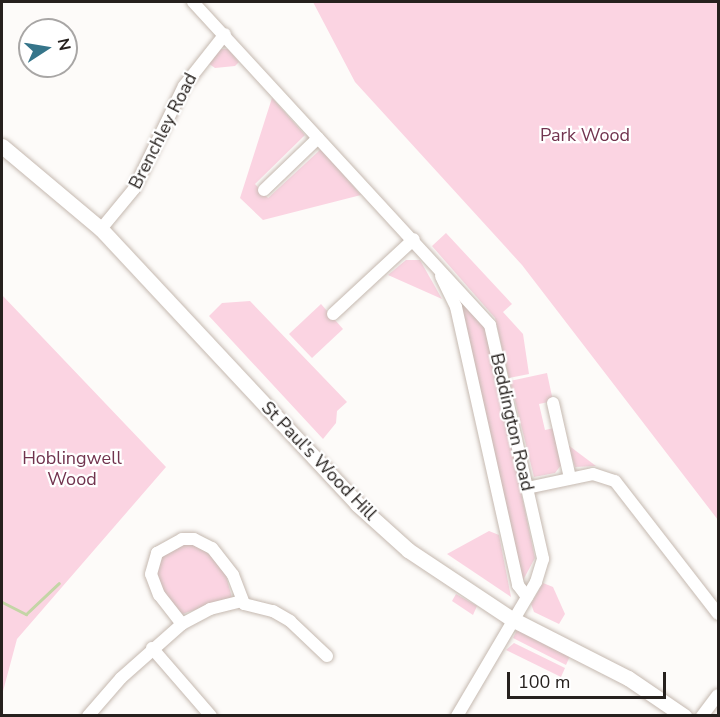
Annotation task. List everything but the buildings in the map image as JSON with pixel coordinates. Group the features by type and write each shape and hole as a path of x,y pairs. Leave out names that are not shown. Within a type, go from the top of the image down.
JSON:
{"street":[{"name":"Beddington Road","path":"193,2 414,239 490,325 543,559 540,574 457,716"},
{"name":"Brenchley Road","path":"101,229 134,189 184,86 225,34"},
{"path":"264,190 318,138"},
{"name":"St Paul's Wood Hill","path":"2,146 101,229 357,504 408,550 512,619 628,678 684,716"},
{"path":"333,314 414,239"},
{"name":"Beddington Road","path":"435,264 456,307 518,585 527,597"},
{"path":"553,403 570,478"},
{"path":"527,488 570,478 599,475 620,485 718,614"},
{"path":"182,624 159,595 151,574 157,553 182,539 194,539 212,548 233,575 241,601"},
{"path":"88,716 152,648 182,624 210,609 241,601 290,621 327,656"},
{"path":"152,648 211,716"},
{"path":"702,716 718,695"}],"green space":[{"name":"Park Wood","path":"313,2 718,2 718,520 522,265 355,82"},
{"path":"220,49 228,49 239,62 235,66 215,68 208,63"},
{"path":"272,98 305,135 255,184 268,198 321,149 361,195 263,220 240,198"},
{"path":"446,233 512,304 503,312 523,334 529,374 509,378 495,318 432,246"},
{"path":"406,260 420,260 442,299 388,275"},
{"path":"453,289 486,326 535,558 522,582"},
{"name":"Hoblingwell Wood","path":"2,295 166,467 17,639 2,695"},
{"path":"250,301 347,402 337,411 336,423 323,439 209,316 222,303"},
{"path":"321,304 343,329 312,358 289,334"},
{"path":"547,373 553,401 539,404 545,430 554,428 562,464 555,473 534,477 510,381"},
{"path":"568,445 596,466 575,467"},
{"path":"489,531 499,535 511,597 447,554"},
{"path":"183,543 199,545 223,564 232,598 182,614 177,613 154,575 162,553"},
{"path":"543,583 553,587 565,614 559,624 534,612 531,604"},
{"path":"456,594 477,606 473,615 452,601"},
{"path":"517,630 570,656 566,665 513,638"},
{"path":"514,643 565,668 561,677 506,650"}],"waterway":[{"path":"2,602 26,614 59,583"}]}
